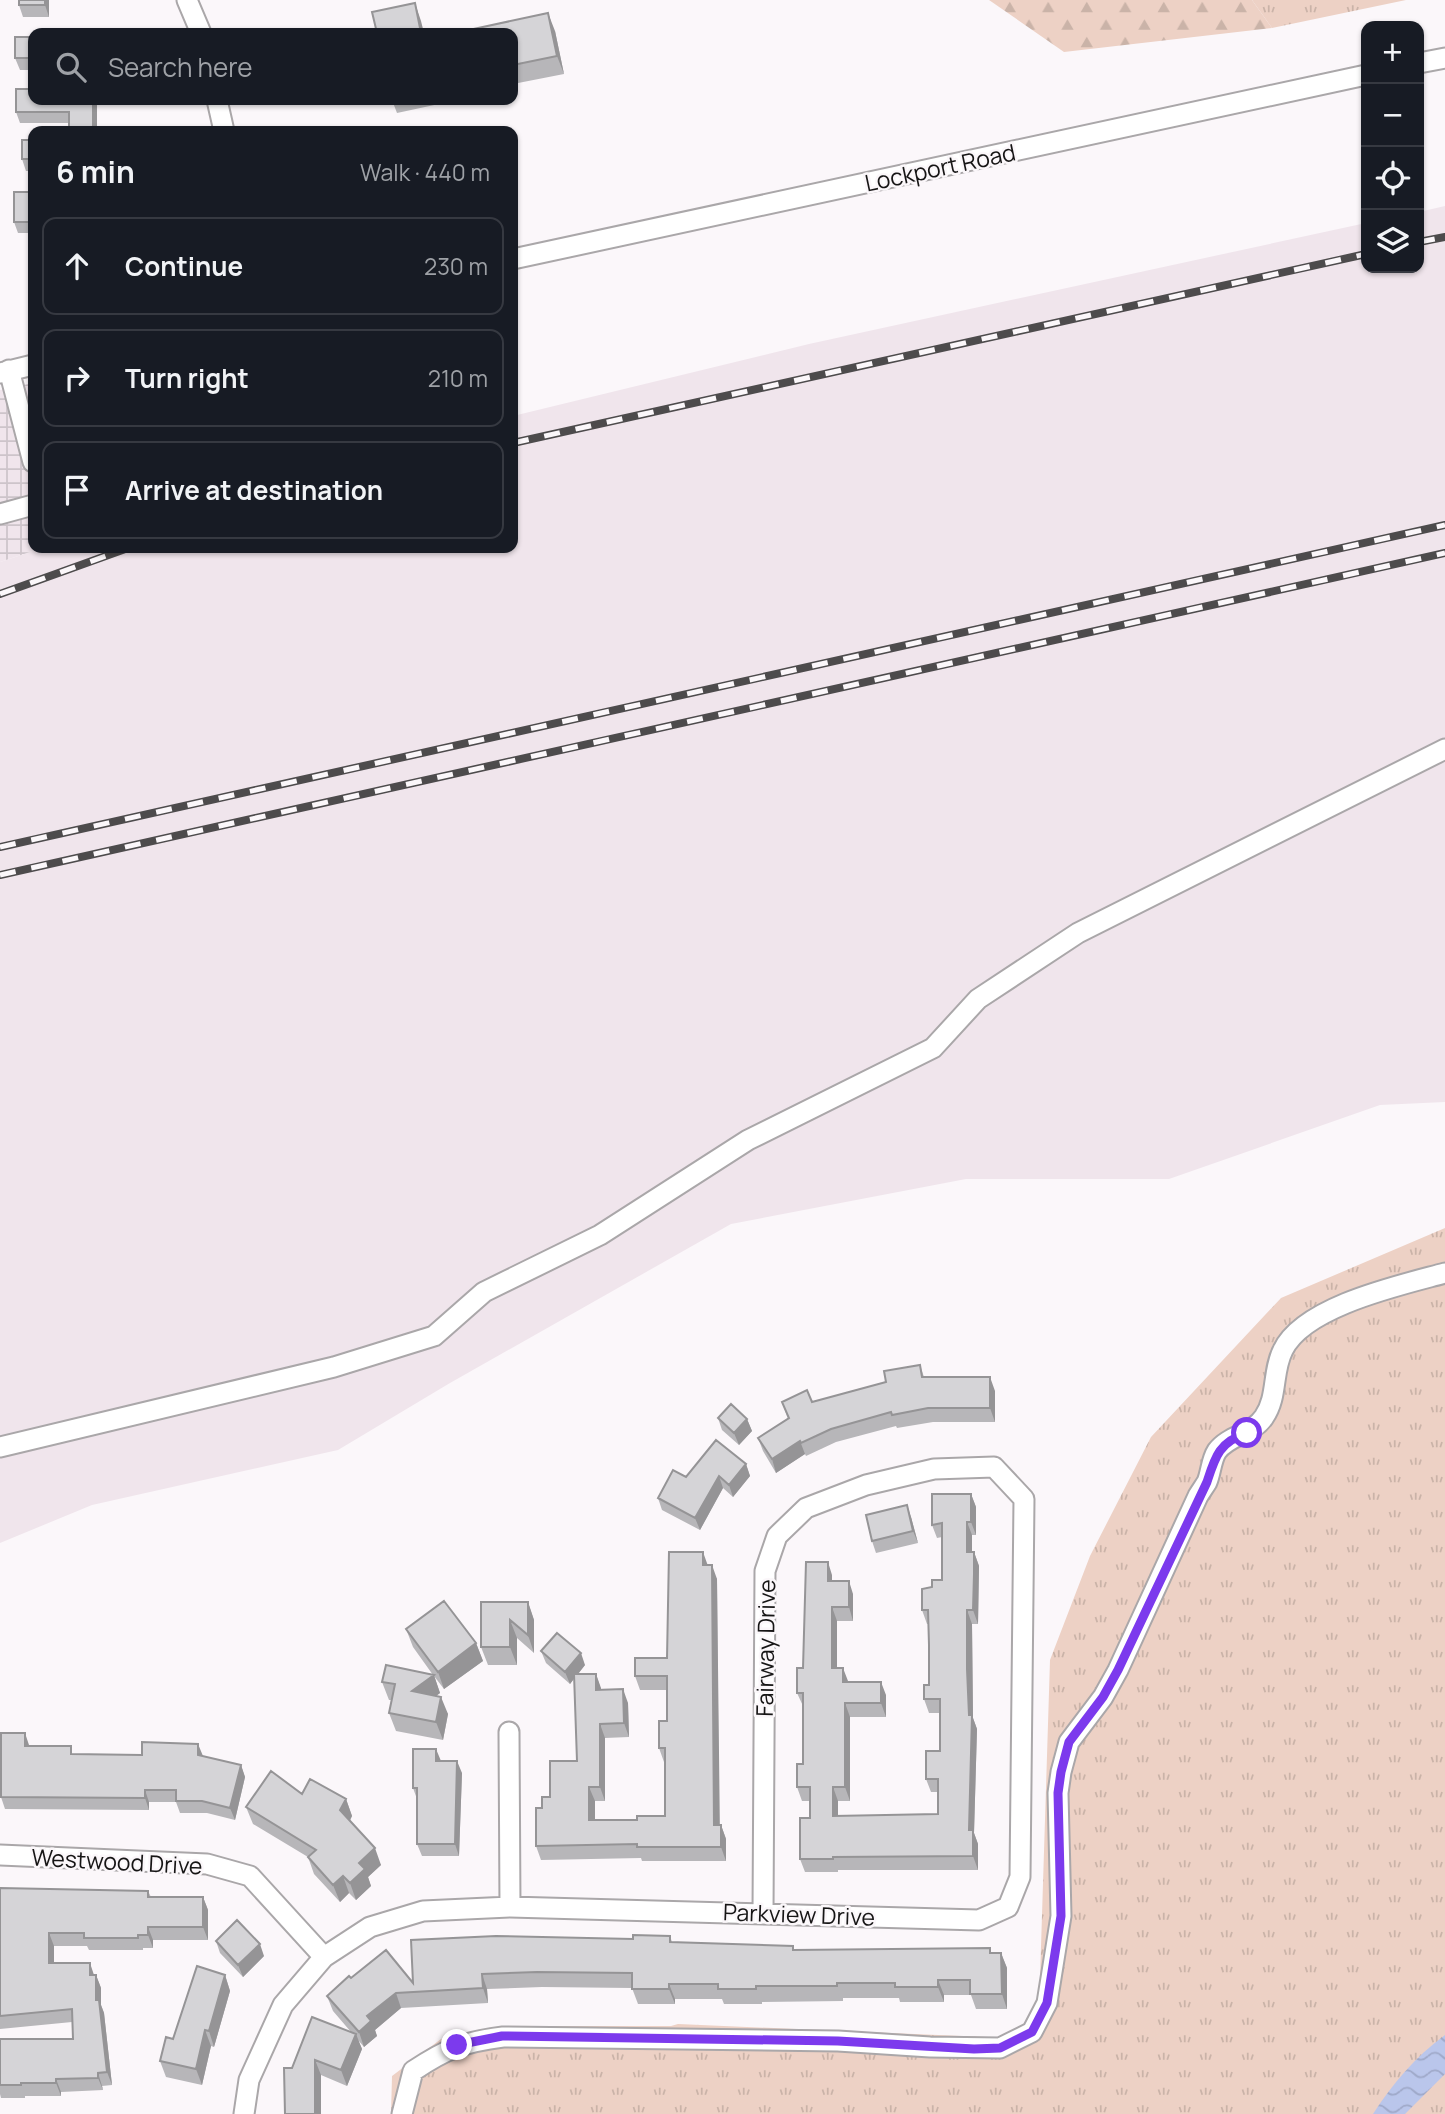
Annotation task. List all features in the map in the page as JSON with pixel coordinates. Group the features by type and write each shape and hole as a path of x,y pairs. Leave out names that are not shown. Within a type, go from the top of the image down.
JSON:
{"street":[{"path":"187,0 199,28"},
{"path":"1424,62 1445,58"},
{"name":"Lockport Road","path":"518,258 1361,76"},
{"path":"219,105 223,126"},
{"path":"28,366 5,371 28,445"},
{"path":"0,514 28,506"},
{"path":"0,1447 334,1367 433,1336 484,1292 600,1235 748,1140 933,1048 978,999 1078,933 1445,749"},
{"path":"402,2114 413,2071 457,2045 502,2036 838,2041 974,2049 1000,2048 1032,2032 1047,2003 1061,1916 1058,1793 1069,1742 1103,1697 1118,1670 1207,1482 1217,1452 1263,1420 1273,1397 1275,1370 1283,1348 1299,1331 1332,1309 1445,1273"},
{"name":"Fairway Drive","path":"763,1913 765,1571 777,1536 806,1508 866,1486 934,1469 994,1467"},
{"name":"Parkview Drive","path":"244,2114 249,2080 283,2005 324,1957 370,1927 423,1912 510,1907 979,1920 1008,1907 1020,1877 1024,1499 994,1467"},
{"path":"509,1732 510,1907"},
{"name":"Westwood Drive","path":"0,1854 207,1864 250,1876 324,1957"}],"shaded area":[{"path":"1445,206 1445,1102 1380,1105 1169,1179 966,1179 731,1224 450,1383 338,1450 92,1505 0,1543 0,562 28,553 518,553 518,415 809,344 1361,224 1361,273 1424,273 1424,211"},
{"path":"28,384 28,553 0,562 0,390"}],"green space":[{"path":"989,0 1252,0 1272,28 1064,52"},
{"path":"1252,0 1406,0 1272,28"},
{"path":"1445,1228 1445,2114 391,2114 392,2076 441,2039 550,2026 678,2024 1009,2038 1027,2029 1037,2004 1040,1979 1050,1660 1090,1556 1151,1437 1281,1298"}],"water":[{"path":"1445,2035 1445,2074 1405,2114 1373,2114 1405,2071"}],"building":[{"path":"19,0 45,0 45,5 19,5"},
{"path":"415,3 420,28 376,28 372,12"},
{"path":"548,13 557,56 518,64 518,28 478,28"},
{"path":"15,37 28,37 28,58 15,58"},
{"path":"16,89 28,89 28,105 93,105 93,126 69,126 69,112 16,112"},
{"path":"22,140 28,140 28,159 22,159"},
{"path":"14,192 28,192 28,222 14,222"},
{"path":"920,1365 922,1377 990,1377 990,1408 928,1408 892,1415 891,1412 831,1429 801,1443 800,1441 772,1459 758,1438 789,1418 782,1402 807,1390 812,1402 886,1382 884,1371"},
{"path":"731,1404 747,1419 734,1433 718,1418"},
{"path":"716,1440 746,1464 729,1485 719,1476 695,1518 658,1498 673,1470 686,1477"},
{"path":"932,1494 971,1494 967,1552 974,1552 974,1574 973,1610 967,1610 967,1669 969,1715 972,1715 969,1830 973,1830 973,1856 800,1859 800,1818 810,1818 810,1787 797,1787 797,1764 803,1764 803,1693 797,1693 797,1668 803,1668 806,1562 828,1562 828,1581 849,1581 849,1607 832,1607 832,1668 843,1668 843,1682 881,1682 881,1703 845,1703 845,1787 833,1787 833,1816 938,1814 938,1779 926,1779 926,1751 940,1751 940,1699 924,1699 924,1685 929,1685 929,1645 928,1610 922,1610 922,1589 932,1587 932,1580 942,1580 942,1523 932,1525"},
{"path":"907,1505 913,1531 872,1541 866,1515"},
{"path":"669,1552 703,1552 703,1565 712,1565 714,1825 721,1825 721,1847 637,1847 637,1844 536,1846 536,1808 542,1808 542,1797 550,1797 550,1761 577,1761 574,1674 596,1674 596,1690 623,1689 624,1723 600,1724 600,1787 589,1787 589,1820 637,1820 637,1816 665,1816 665,1748 659,1748 659,1721 667,1721 667,1676 635,1676 635,1658 667,1658"},
{"path":"444,1601 476,1643 438,1672 406,1629"},
{"path":"481,1602 528,1602 528,1635 510,1620 510,1647 481,1647"},
{"path":"557,1633 581,1653 565,1672 541,1651"},
{"path":"386,1665 434,1675 412,1691 441,1697 436,1722 389,1713 395,1684 382,1682"},
{"path":"1,1733 25,1733 25,1746 71,1746 71,1754 142,1755 142,1742 198,1744 198,1755 241,1765 230,1808 202,1801 176,1801 176,1790 145,1790 145,1798 1,1797"},
{"path":"413,1749 436,1749 436,1761 457,1761 455,1844 417,1844 417,1788 413,1788"},
{"path":"271,1771 302,1794 310,1779 346,1799 340,1810 375,1848 359,1863 365,1869 350,1883 343,1876 333,1885 308,1857 316,1850 246,1807"},
{"path":"0,1888 148,1891 148,1897 203,1897 203,1927 148,1927 148,1935 138,1935 138,1938 84,1938 84,1933 49,1933 49,1963 90,1963 90,1975 96,1975 96,2000 99,2000 107,2072 98,2073 98,2078 0,2085 0,2039 73,2039 72,2009 0,2016"},
{"path":"237,1920 260,1944 238,1965 216,1941"},
{"path":"633,1935 670,1936 670,1942 793,1946 793,1950 990,1948 990,1953 1001,1953 1002,1994 970,1994 970,1980 938,1980 938,1987 895,1987 895,1983 837,1983 837,1986 718,1989 718,1984 669,1984 669,1989 632,1989 632,1973 482,1974 483,1988 396,1993 367,2016 371,2021 359,2032 327,1996 349,1976 351,1978 386,1950 413,1983 411,1940 496,1936 633,1939"},
{"path":"197,1966 225,1975 209,2031 205,2030 196,2069 160,2061 166,2037 173,2039"},
{"path":"312,2017 356,2034 341,2070 315,2060 315,2114 285,2114 284,2068 292,2068"}],"railway":[{"path":"1424,241 1445,237"},
{"path":"518,442 1361,255"},
{"path":"0,847 1445,525"},
{"path":"0,594 114,553"},
{"path":"0,875 1445,553"}],"route":[{"path":"457,2045 502,2036 838,2041 974,2049 1000,2048 1032,2032 1047,2003 1061,1916 1058,1793 1069,1742 1103,1697 1118,1670 1198,1496 1207,1482 1217,1452 1235,1437 1247,1433"}]}
